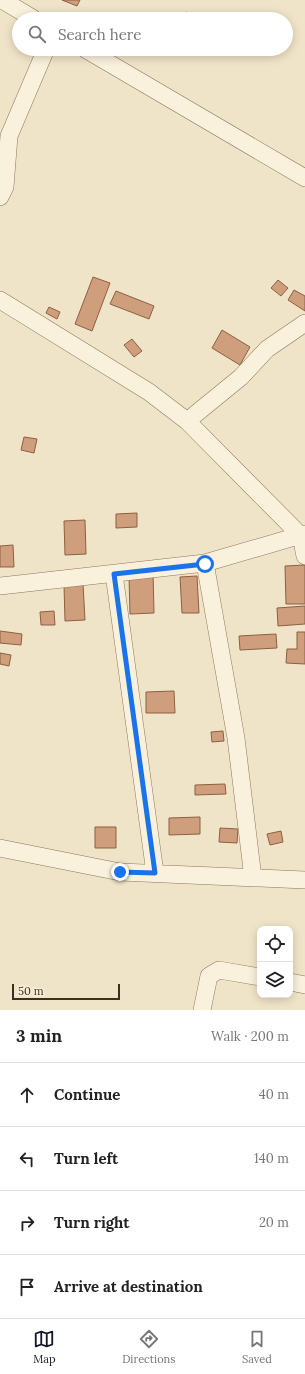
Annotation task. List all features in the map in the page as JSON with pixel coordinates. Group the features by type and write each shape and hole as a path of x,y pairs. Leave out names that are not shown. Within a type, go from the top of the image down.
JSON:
{"street":[{"path":"2,0 22,12"},
{"path":"0,197 5,187 9,136 43,56"},
{"path":"97,56 305,178"},
{"path":"0,300 149,392 187,421 303,535 305,556"},
{"path":"187,421 241,377 267,349 305,323"},
{"path":"0,586 205,564 303,535"},
{"path":"205,564 236,738 253,878"},
{"path":"114,574 155,873"},
{"path":"0,848 120,872 305,880"},
{"path":"202,1010 208,976 219,970 257,976"},
{"path":"293,983 305,985"}],"building":[{"path":"62,0 80,0 77,6"},
{"path":"93,277 110,283 92,331 75,324"},
{"path":"278,280 288,288 281,296 271,288"},
{"path":"294,290 305,296 305,311 288,300"},
{"path":"116,291 154,306 149,319 110,304"},
{"path":"49,307 60,312 57,319 46,313"},
{"path":"222,330 250,347 240,365 212,348"},
{"path":"132,339 142,351 134,357 124,345"},
{"path":"24,437 37,439 34,453 21,450"},
{"path":"137,513 137,527 116,528 116,514"},
{"path":"85,520 86,554 65,555 64,521"},
{"path":"13,545 14,567 0,567 0,546"},
{"path":"305,565 305,604 286,604 285,566"},
{"path":"153,572 154,613 130,614 129,577"},
{"path":"197,576 199,613 182,613 180,577"},
{"path":"83,584 85,620 65,621 64,585"},
{"path":"305,606 305,624 278,626 277,608"},
{"path":"54,611 55,625 41,625 40,612"},
{"path":"0,631 22,634 21,645 0,643"},
{"path":"297,632 305,632 305,664 286,663 287,649 297,649"},
{"path":"276,634 277,648 240,650 239,636"},
{"path":"0,653 11,655 9,666 0,664"},
{"path":"174,691 175,713 146,713 146,692"},
{"path":"223,731 224,741 212,742 211,732"},
{"path":"225,784 226,794 195,795 195,785"},
{"path":"200,817 200,834 169,835 169,818"},
{"path":"95,827 116,827 116,848 95,848"},
{"path":"220,828 238,829 237,843 219,842"},
{"path":"281,831 283,842 270,845 267,834"}],"route":[{"path":"120,872 155,873 114,574 205,564"}]}
